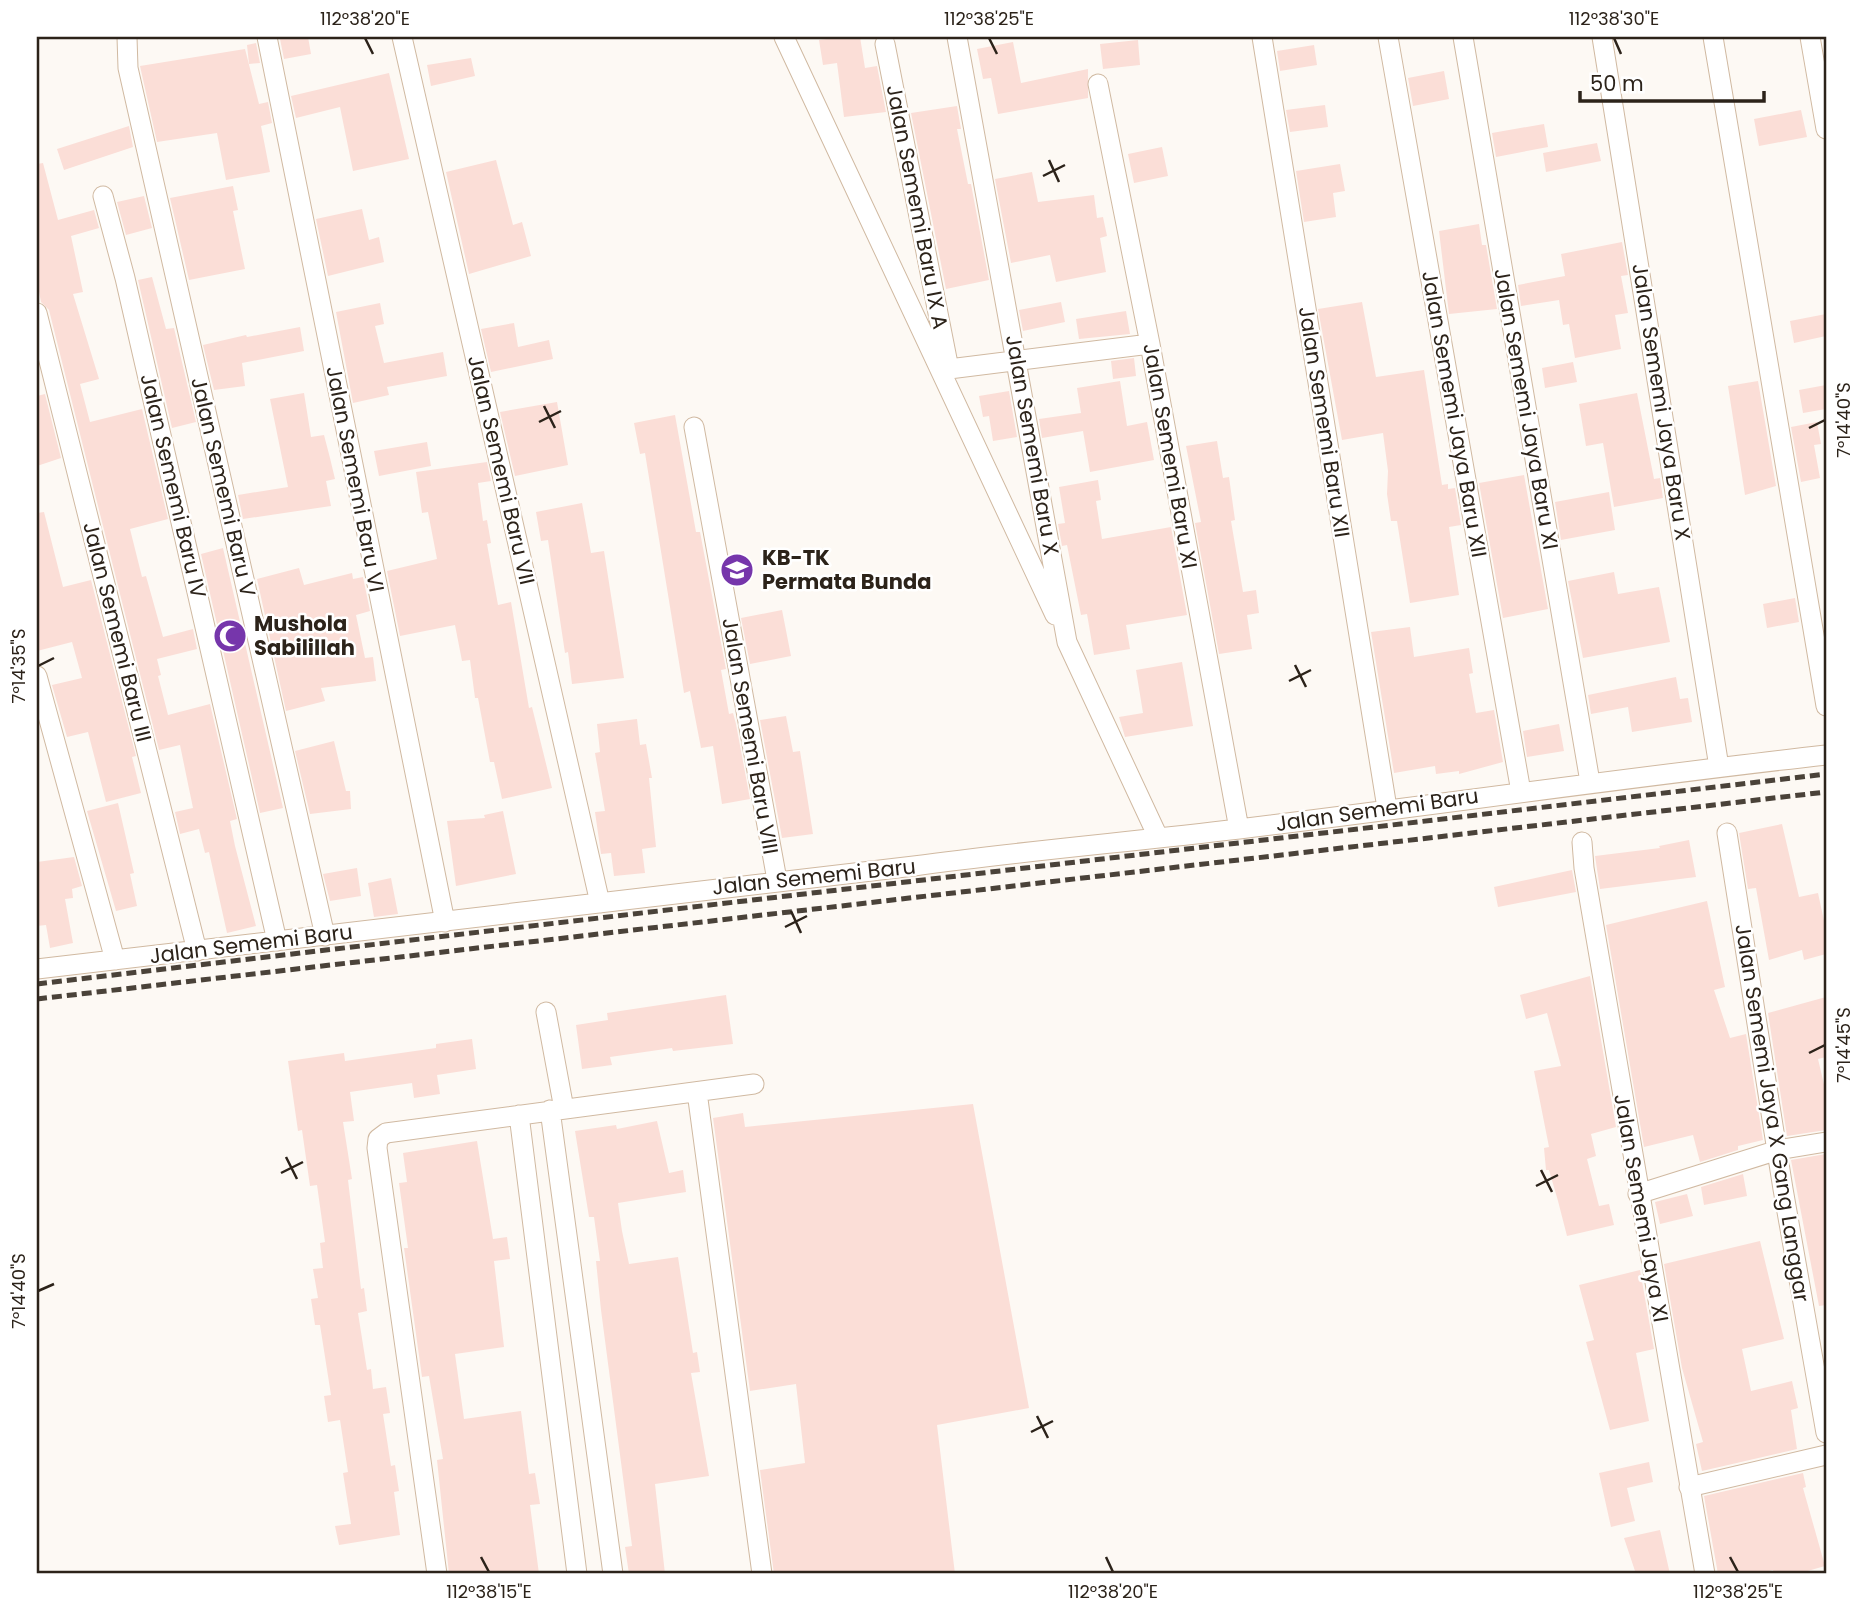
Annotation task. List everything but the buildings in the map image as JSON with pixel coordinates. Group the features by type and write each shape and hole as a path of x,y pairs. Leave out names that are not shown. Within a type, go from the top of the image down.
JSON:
{"street":[{"name":"Jalan Sememi Baru V","path":"127,37 131,82 325,936"},
{"name":"Jalan Sememi Baru VI","path":"267,37 445,922"},
{"name":"Jalan Sememi Baru VII","path":"402,37 600,902"},
{"path":"784,37 945,370 1068,642"},
{"name":"Jalan Sememi Baru X","path":"957,37 1068,642 1158,837"},
{"name":"Jalan Sememi Baru XII","path":"1262,37 1387,808"},
{"name":"Jalan Sememi Jaya Baru XII","path":"1388,37 1521,792"},
{"name":"Jalan Sememi Jaya Baru XI","path":"1463,37 1590,782"},
{"name":"Jalan Sememi Jaya Baru X","path":"1602,37 1719,767"},
{"path":"1713,37 1826,706"},
{"path":"1810,37 1826,129"},
{"name":"Jalan Sememi Baru IX A","path":"886,44 945,370"},
{"name":"Jalan Sememi Baru XI","path":"1098,84 1150,344 1239,829"},
{"name":"Jalan Sememi Baru IV","path":"103,196 278,941"},
{"name":"Jalan Sememi Baru III","path":"37,313 197,951"},
{"path":"945,370 1150,344"},
{"name":"Jalan Sememi Baru VIII","path":"694,427 777,880"},
{"path":"37,676 115,960"},
{"name":"Jalan Sememi Baru","path":"37,969 777,880 1239,829 1590,782 1826,755"},
{"name":"Jalan Sememi Jaya X Gang Langgar","path":"1727,834 1826,1433"},
{"name":"Jalan Sememi Jaya XI","path":"1582,842 1586,881 1638,1194 1704,1574"},
{"path":"547,1012 612,1574"},
{"path":"437,1574 377,1143 386,1133 754,1084"},
{"path":"697,1092 762,1574"},
{"path":"519,1115 577,1574"},
{"path":"1638,1194 1778,1150 1826,1142"},
{"path":"1689,1487 1826,1455"},
{"path":"566,1480 599,1473"}],"railway":[{"path":"37,984 1826,774"},
{"path":"37,999 1826,792"}],"place":[{"name":"KB-TK Permata Bunda","path":"737,570"},
{"name":"Mushola Sabilillah","path":"230,636"}]}
